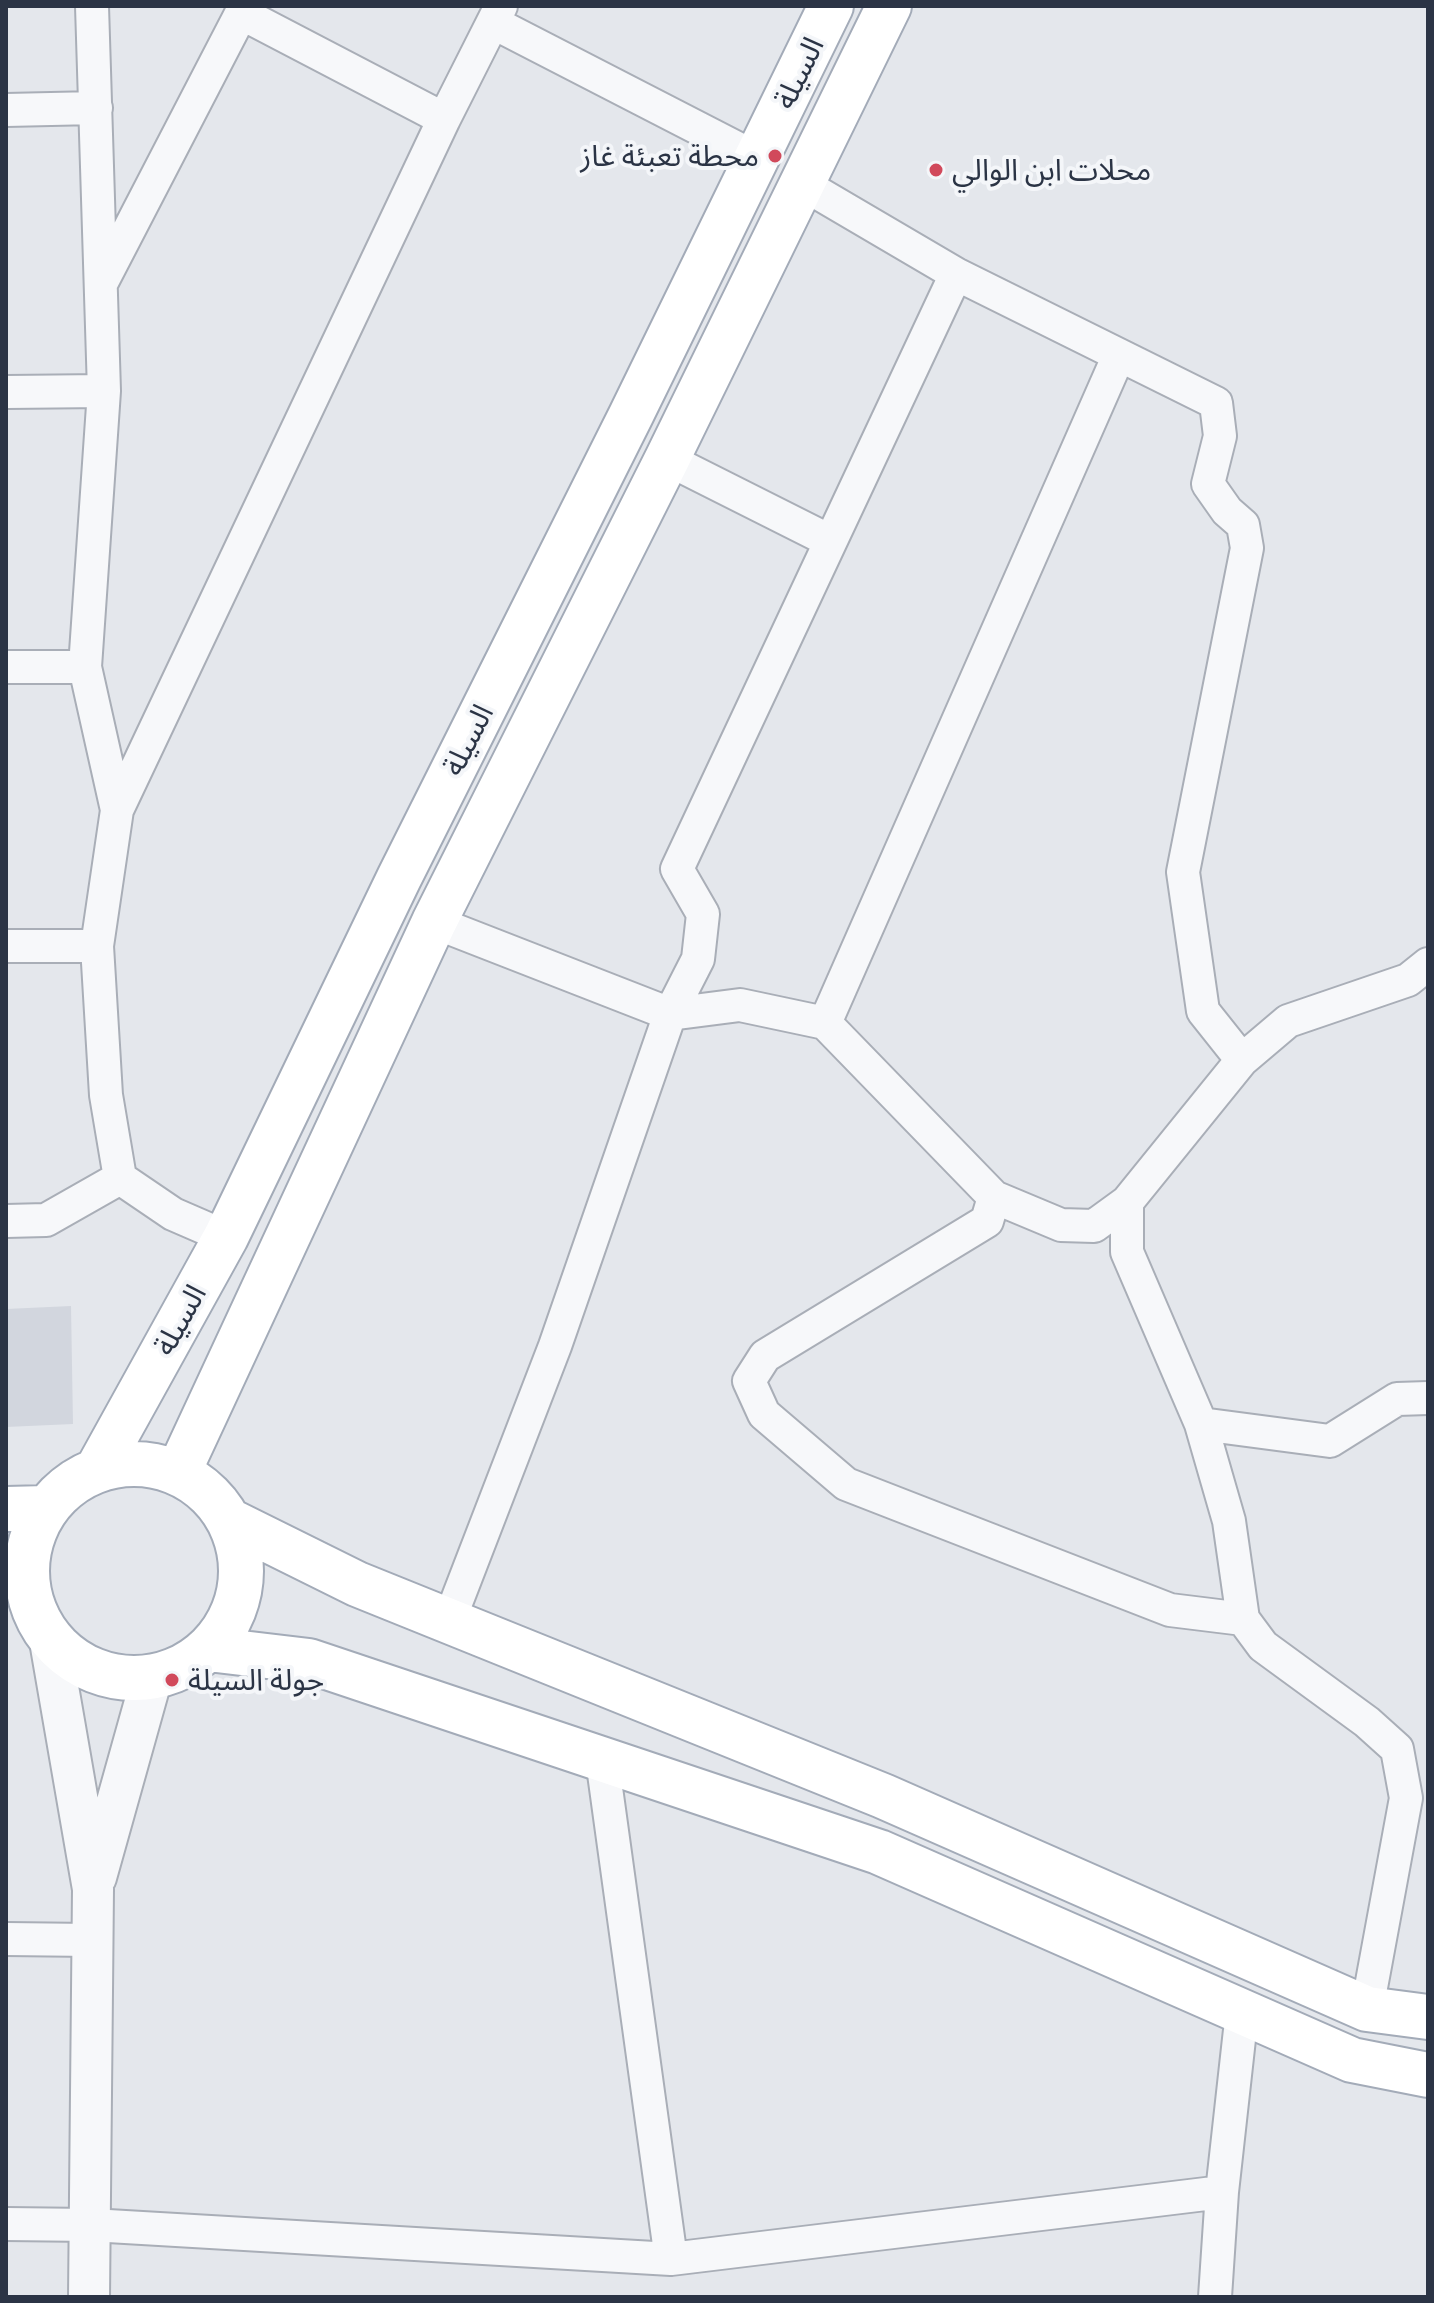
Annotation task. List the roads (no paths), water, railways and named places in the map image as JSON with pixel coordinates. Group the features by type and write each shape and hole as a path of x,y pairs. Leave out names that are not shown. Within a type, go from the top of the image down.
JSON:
{"main road":[{"name":"السيلة","path":"97,1470 226,1237 399,878 758,159 831,6"},
{"name":"السيلة","path":"178,1473 434,922 667,459 889,6"},
{"path":"758,159 801,183"},
{"path":"150,1463 178,1473 207,1493 230,1521 241,1554 240,1589 229,1622 208,1649 182,1667 152,1677 124,1677 95,1670 69,1656 49,1635 17,1585 34,1533 26,1509 97,1470 120,1464 150,1463"},
{"path":"230,1521 357,1584 883,1796 1367,2009 1428,2017"},
{"path":"208,1649 309,1661 879,1852 1352,2060 1428,2075"}],"street":[{"path":"92,6 104,391 85,667 117,810"},
{"path":"101,283 243,10 444,119"},
{"path":"226,1237 173,1214 120,1178 106,1095 97,946 117,810 444,119 498,14 758,159"},
{"path":"6,110 96,108"},
{"path":"801,183 956,274 1216,403 1220,436 1208,484 1227,511 1243,525 1247,548 1183,872 1203,1011 1242,1060"},
{"path":"449,1621 555,1346 670,1014 698,959 703,914 677,869 956,274"},
{"path":"825,1023 1119,355"},
{"path":"6,392 104,391"},
{"path":"667,459 830,541"},
{"path":"6,667 85,667"},
{"path":"434,922 670,1014 740,1005 825,1023 994,1197 1061,1225 1094,1226 1127,1202 1242,1060 1288,1021 1408,980 1428,964"},
{"path":"6,946 97,946"},
{"path":"6,1221 46,1220 120,1178"},
{"path":"994,1197 987,1221 765,1356 749,1381 764,1414 846,1484 1170,1610 1243,1619"},
{"path":"1127,1202 1127,1252 1201,1424 1229,1521 1243,1619 1263,1646 1367,1722 1397,1749 1406,1798 1367,2009"},
{"path":"1201,1424 1330,1441 1397,1399 1428,1398"},
{"path":"49,1635 93,1889 89,2297"},
{"path":"93,1889 152,1677"},
{"path":"602,1759 671,2259"},
{"path":"6,1939 92,1940"},
{"path":"1215,2297 1222,2192 1242,2012"},
{"path":"6,2224 91,2225 671,2259 1222,2192"}],"place":[{"name":"محطة تعبئة غاز","path":"775,156"},
{"name":"محلات ابن الوالي","path":"936,170"},
{"name":"جولة السيلة","path":"172,1680"}]}
